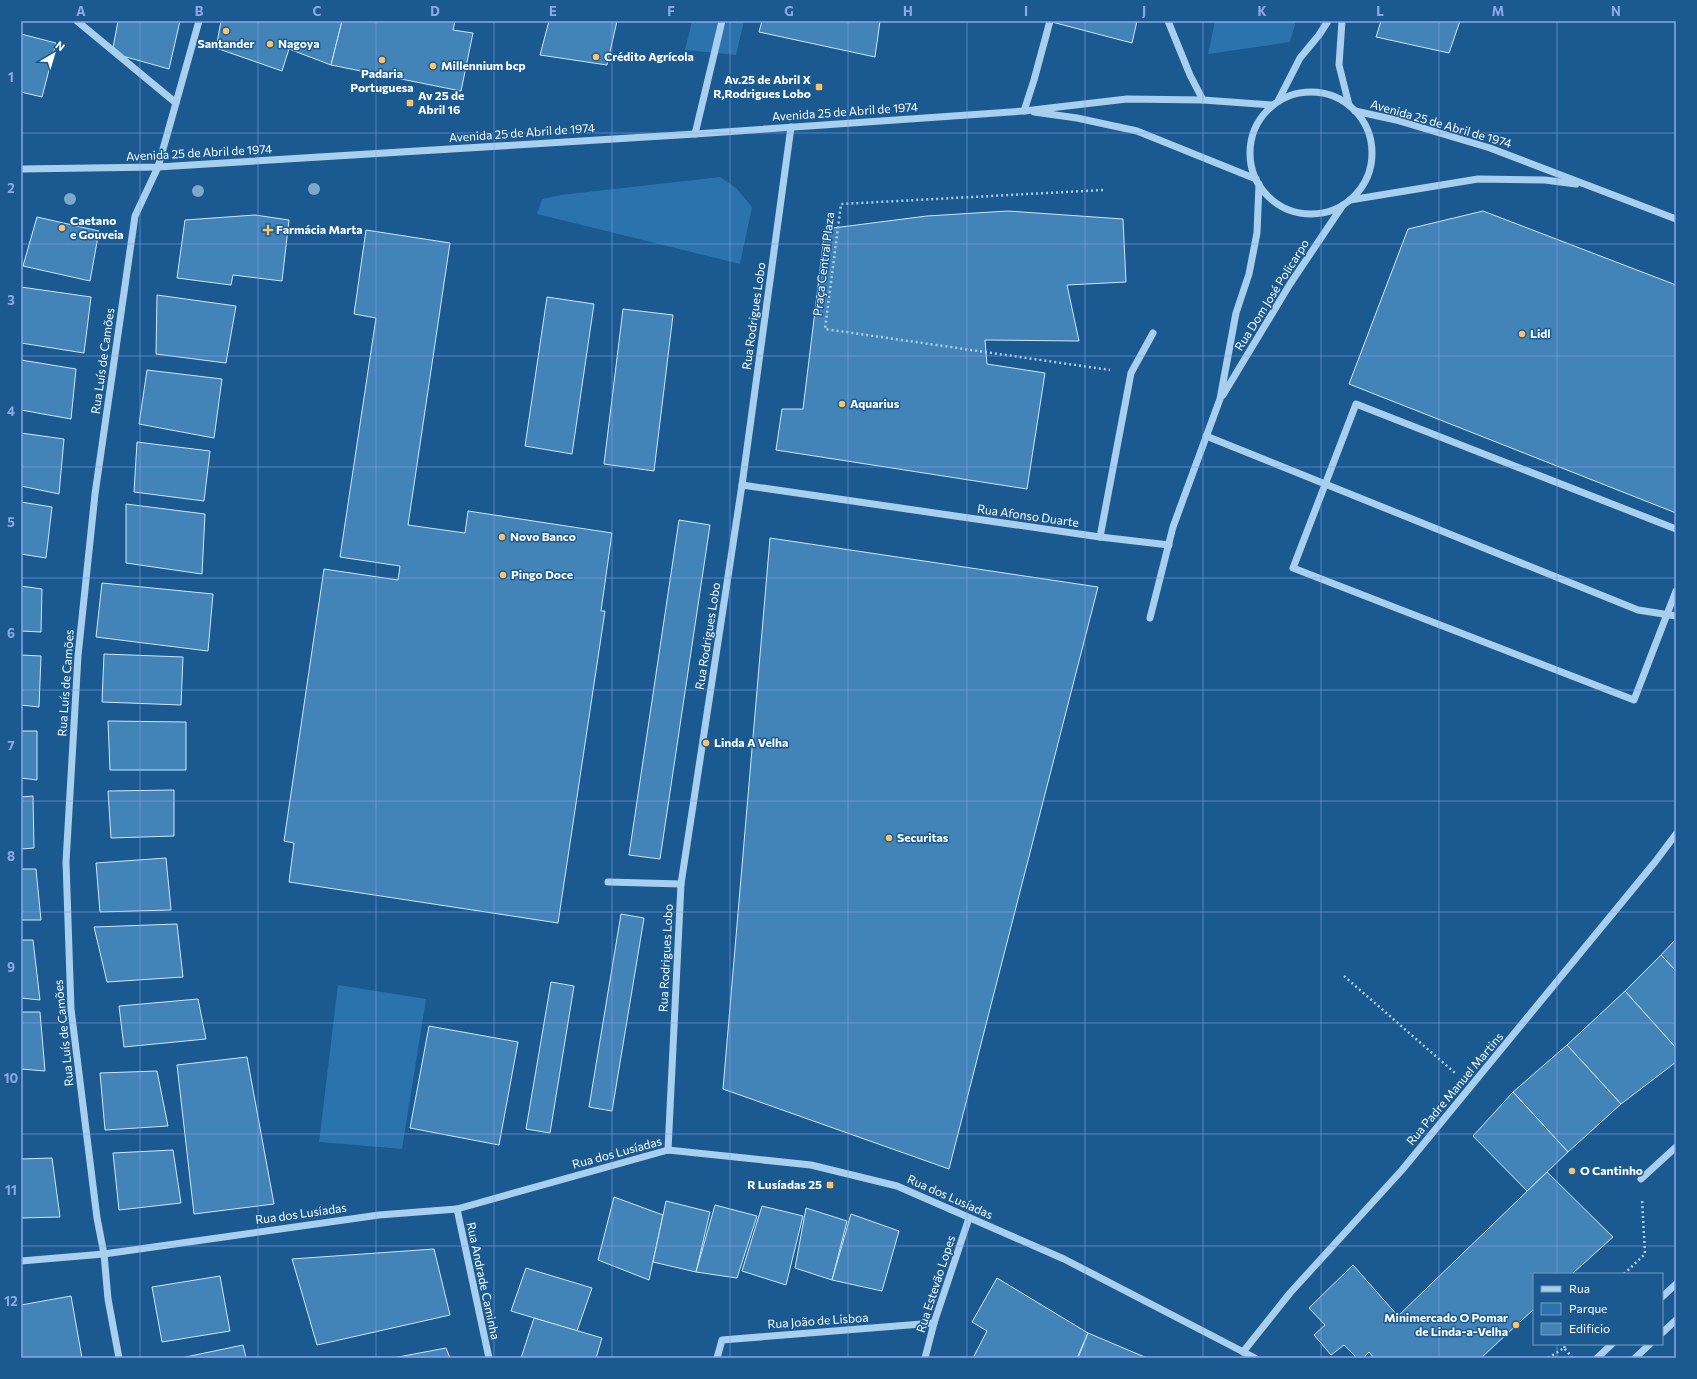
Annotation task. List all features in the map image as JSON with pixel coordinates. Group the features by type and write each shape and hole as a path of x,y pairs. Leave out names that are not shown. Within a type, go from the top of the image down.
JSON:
{"street":[{"path":"77,21 176,103"},
{"name":"Rua Luís de Camões","path":"119,1358 108,1299 104,1254 97,1218 71,1009 66,862 78,656 96,494 135,216 158,167 199,21"},
{"path":"696,134 722,21"},
{"path":"1024,111 1050,21"},
{"path":"1168,21 1190,74 1203,100"},
{"path":"1275,103 1300,58 1319,35 1328,21"},
{"path":"1342,21 1339,65 1349,105"},
{"name":"Avenida 25 de Abril de 1974","path":"1322,92 1336,97 1349,105 1355,110 1365,124 1370,140 1372,156 1368,172 1361,188 1347,202 1330,211 1314,213 1297,212 1282,206 1269,197 1258,182 1251,158 1250,147 1254,131 1261,117 1275,103 1291,94 1322,92"},
{"name":"Avenida 25 de Abril de 1974","path":"21,169 158,167 696,134 1024,111 1127,99 1275,103"},
{"name":"Avenida 25 de Abril de 1974","path":"1355,110 1396,120 1490,148 1676,219"},
{"name":"Avenida 25 de Abril de 1974","path":"1024,111 1077,118 1137,131 1258,182"},
{"name":"Rua Rodrigues Lobo","path":"668,1150 681,884 742,485 791,127"},
{"name":"Avenida 25 de Abril de 1974","path":"1347,202 1478,179 1545,180 1588,186"},
{"name":"Rua Dom José Policarpo","path":"1150,618 1173,527 1220,399 1236,313 1249,274 1257,233 1258,182"},
{"name":"Rua Dom José Policarpo","path":"1220,399 1290,284 1347,202"},
{"path":"1100,537 1131,373 1153,333"},
{"path":"1676,529 1356,404 1293,568 1634,700 1676,591"},
{"path":"1206,436 1638,610 1676,616"},
{"name":"Rua Afonso Duarte","path":"742,485 1100,537 1169,545"},
{"name":"Rua Padre Manuel Martins","path":"1243,1352 1290,1293 1402,1170 1655,862 1676,834"},
{"path":"608,882 681,884"},
{"path":"1641,1179 1676,1147"},
{"name":"Rua dos Lusíadas","path":"21,1261 104,1254 379,1215 456,1209 668,1150 811,1165 897,1186 1064,1259 1255,1358"},
{"name":"Rua Andrade Caminha","path":"456,1209 489,1358"},
{"name":"Rua Estevão Lopes","path":"925,1358 934,1324 969,1218"},
{"path":"1663,1296 1676,1284"},
{"path":"1663,1332 1676,1320"},
{"name":"Rua João de Lisboa","path":"717,1358 722,1340 934,1324"},
{"path":"1597,1358 1611,1345"},
{"path":"1635,1358 1649,1345"}],"path":[{"name":"Praça Central Plaza","path":"1104,190 841,204 825,329 1131,373"},
{"path":"1344,976 1471,1086"},
{"path":"1625,1273 1645,1254 1641,1179"},
{"path":"1548,1358 1564,1348 1566,1345"},
{"path":"1564,1348 1573,1358"}],"green space":[{"path":"692,21 744,21 736,55 685,50"},
{"path":"1215,21 1296,21 1290,42 1208,54"},
{"path":"720,177 737,189 752,207 740,264 537,214 542,199 561,195"},
{"path":"338,985 426,999 402,1149 319,1142"}],"building":[{"path":"118,21 180,21 169,69 112,53"},
{"path":"221,21 342,21 331,65 289,49 282,71 216,48"},
{"path":"342,21 455,21 453,30 473,33 461,91 331,65"},
{"path":"549,21 617,21 607,65 540,55"},
{"path":"762,21 880,21 875,57 759,32"},
{"path":"1048,21 1137,21 1132,43"},
{"path":"1381,21 1460,21 1449,53 1376,37"},
{"path":"21,34 56,43 42,97 21,92"},
{"path":"1008,211 1123,219 1126,282 1067,285 1079,341 985,340 987,364 1045,373 1027,489 776,450 782,409 803,409 825,229 927,216"},
{"name":"Lidl","path":"1483,211 1676,285 1676,513 1349,384 1408,229"},
{"path":"255,215 289,220 282,281 233,275 231,285 177,278 185,220"},
{"path":"37,217 99,231 90,281 23,266"},
{"name":"Pingo Doce","path":"366,230 450,243 408,525 465,533 468,511 612,533 601,611 605,611 558,923 289,882 294,843 284,841 324,569 398,580 400,566 340,557 376,318 354,314"},
{"path":"21,287 91,297 84,353 21,343"},
{"path":"157,295 236,306 226,363 156,354"},
{"path":"547,297 594,304 572,454 525,446"},
{"path":"623,309 673,315 654,471 604,464"},
{"path":"21,360 76,369 71,419 21,410"},
{"path":"147,370 222,379 214,438 139,424"},
{"path":"21,433 64,439 59,494 21,486"},
{"path":"137,442 210,451 204,501 134,492"},
{"path":"21,502 52,507 46,558 21,554"},
{"path":"126,504 205,514 202,574 126,563"},
{"path":"679,520 710,525 660,859 629,855"},
{"name":"Securitas","path":"770,538 1098,587 949,1169 723,1089"},
{"path":"102,583 213,594 208,651 96,637"},
{"path":"21,586 42,589 41,632 21,631"},
{"path":"104,654 183,657 181,705 102,702"},
{"path":"21,655 41,656 39,707 21,705"},
{"path":"108,721 186,722 186,770 110,770"},
{"path":"21,731 37,731 37,780 21,778"},
{"path":"174,790 174,836 111,838 108,791"},
{"path":"33,796 34,848 21,849 21,797"},
{"path":"166,858 171,910 100,912 96,863"},
{"path":"21,869 36,869 41,920 21,920"},
{"path":"621,914 644,918 612,1111 589,1107"},
{"path":"177,924 183,977 107,982 94,927"},
{"path":"1676,939 1676,971 1661,955"},
{"path":"21,940 33,940 40,1000 21,998"},
{"path":"1661,955 1676,971 1676,1048 1625,991"},
{"path":"551,982 574,986 550,1133 526,1129"},
{"path":"1625,991 1676,1048 1676,1062 1621,1104 1567,1045"},
{"path":"198,999 206,1039 124,1047 119,1006"},
{"path":"21,1012 40,1012 45,1071 21,1069"},
{"path":"429,1026 518,1042 499,1145 410,1128"},
{"path":"1567,1045 1621,1104 1568,1152 1513,1092"},
{"path":"247,1057 274,1204 194,1214 177,1065"},
{"path":"157,1071 168,1126 105,1130 100,1073"},
{"path":"1513,1092 1568,1152 1527,1191 1473,1136"},
{"path":"173,1150 181,1203 119,1210 113,1153"},
{"path":"52,1158 60,1217 21,1218 21,1159"},
{"path":"1547,1172 1613,1237 1573,1273 1533,1273 1533,1310 1481,1358 1374,1358 1369,1352 1363,1358 1357,1358 1344,1345 1331,1355 1314,1335 1325,1325 1309,1308 1353,1265 1398,1316"},
{"path":"614,1197 663,1215 649,1280 598,1260"},
{"path":"666,1201 710,1212 696,1272 653,1262"},
{"path":"715,1205 757,1216 737,1278 696,1272"},
{"path":"762,1206 803,1216 786,1285 742,1271"},
{"path":"806,1208 847,1221 832,1280 795,1268"},
{"path":"851,1214 899,1231 882,1291 832,1280"},
{"path":"434,1249 450,1315 317,1345 292,1259"},
{"path":"526,1268 592,1288 577,1331 511,1311"},
{"path":"220,1276 230,1331 162,1342 152,1287"},
{"path":"997,1278 1088,1333 1077,1358 973,1358 987,1331 972,1322"},
{"path":"71,1296 82,1358 21,1358 21,1305"},
{"path":"534,1318 602,1338 596,1358 521,1358"},
{"path":"1088,1333 1147,1358 1078,1358"},
{"path":"243,1345 246,1358 181,1358"},
{"path":"446,1348 450,1358 393,1358"}],"place":[{"name":"Santander","path":"226,31"},
{"name":"Nagoya","path":"270,44"},
{"name":"Crédito Agrícola","path":"596,57"},
{"name":"Padaria Portuguesa","path":"382,60"},
{"name":"Millennium bcp","path":"433,66"},
{"name":"Av.25 de Abril X R,Rodrigues Lobo","path":"819,87"},
{"name":"Av 25 de Abril 16","path":"410,103"},
{"name":"Caetano e Gouveia","path":"62,228"},
{"name":"Farmácia Marta","path":"268,230"},
{"name":"Lidl","path":"1522,334"},
{"name":"Aquarius","path":"842,404"},
{"name":"Novo Banco","path":"502,537"},
{"name":"Pingo Doce","path":"503,575"},
{"name":"Linda A Velha","path":"706,743"},
{"name":"Securitas","path":"889,838"},
{"name":"O Cantinho","path":"1572,1171"},
{"name":"R Lusíadas 25","path":"830,1185"},
{"name":"Minimercado O Pomar de Linda-a-Velha","path":"1516,1325"}]}
